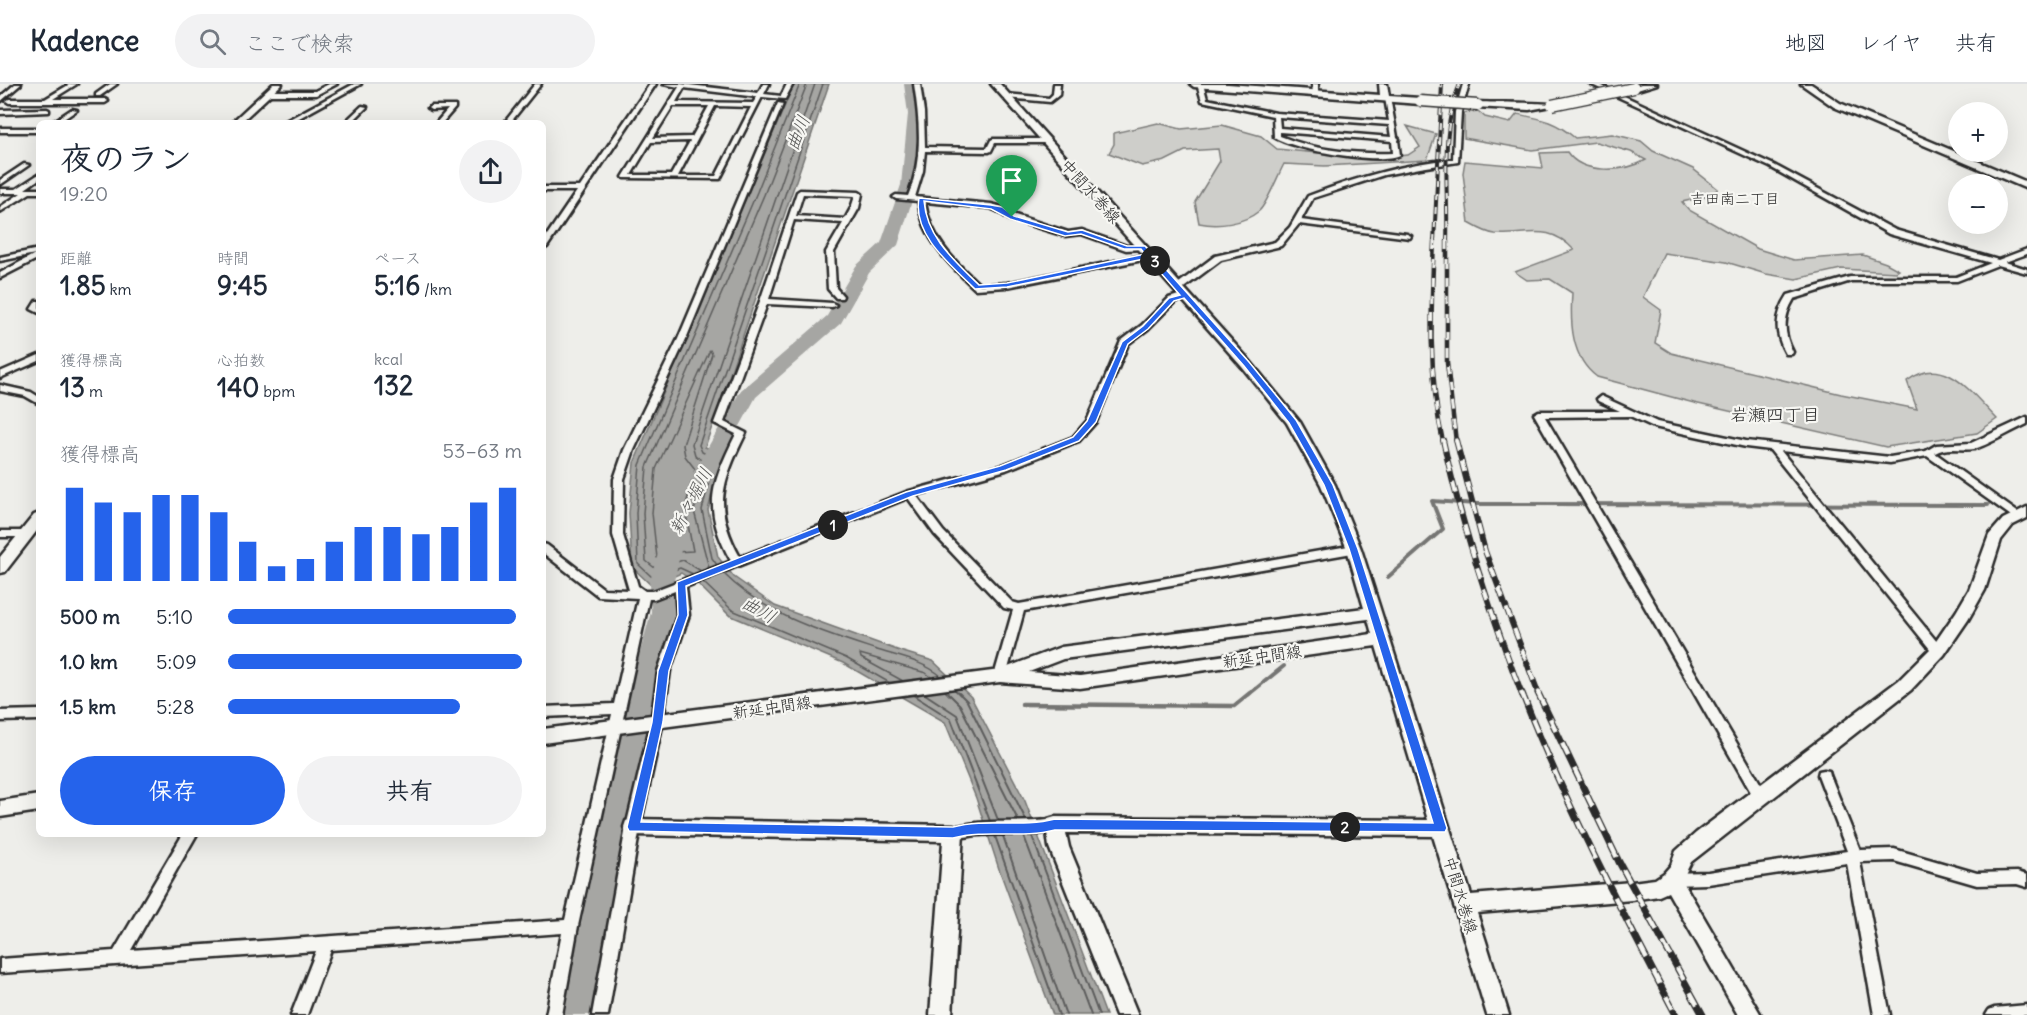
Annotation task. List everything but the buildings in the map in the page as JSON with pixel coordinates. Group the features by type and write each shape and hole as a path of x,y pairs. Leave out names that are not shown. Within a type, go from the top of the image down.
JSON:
{"main road":[{"path":"238,120 278,84"},
{"name":"中間水巻線","path":"995,84 1246,364 1293,422 1328,485 1354,549 1498,1015"},
{"path":"1194,84 1315,88 1386,98 1529,107 1552,105 1653,84"},
{"path":"1383,84 1386,98"},
{"path":"1805,84 1837,105 2027,186"},
{"path":"1464,905 1632,891 1659,887 1671,879 1679,870 1683,857 1702,839 1761,797 1905,685 1938,651 1977,590 1994,539 2008,522 2022,514"},
{"path":"0,568 36,522"},
{"name":"新延中間線","path":"1000,676 1061,652 1374,612"},
{"name":"新延中間線","path":"546,735 619,720 654,722 1000,676 1080,682 1381,639"},
{"path":"0,808 36,803"},
{"path":"1047,826 1441,828"},
{"path":"1047,826 1059,847 1127,1015"},
{"path":"633,827 953,832 941,1015"},
{"path":"1671,879 1749,1015"}],"street":[{"path":"0,100 18,84"},
{"path":"46,101 74,84"},
{"path":"98,94 114,84"},
{"path":"268,93 316,93 334,84"},
{"path":"291,120 358,84"},
{"path":"509,120 538,84"},
{"path":"546,242 653,84"},
{"path":"666,84 682,87 702,86 783,98 790,84"},
{"path":"682,87 626,177 718,178 766,84"},
{"path":"911,198 916,188 920,149 922,109 917,84"},
{"path":"1006,96 1050,99 1056,95 1057,84"},
{"path":"1200,84 1204,100 1276,115 1390,123"},
{"path":"546,550 602,593 649,595 910,494 1003,468 1076,439 1091,422 1124,343 1145,327 1218,258 1278,244 1296,221 1310,197 1434,162 1456,161 1456,115 1461,107 1466,84"},
{"path":"1593,84 1772,166 1892,232 2027,271"},
{"path":"1276,115 1277,137 1296,146 1373,156 1397,155 1396,139 1390,123 1386,98"},
{"path":"9,101 105,101"},
{"path":"672,104 754,105"},
{"path":"649,595 633,588 618,535 619,479 629,450 682,339 780,104"},
{"path":"673,178 713,105"},
{"path":"350,120 364,106"},
{"path":"430,108 453,107 442,120"},
{"path":"59,120 74,110"},
{"path":"0,112 47,111"},
{"path":"0,130 36,130"},
{"path":"1278,130 1396,139"},
{"path":"650,140 694,139"},
{"path":"920,149 989,150 993,141 1046,141"},
{"path":"0,183 26,165"},
{"path":"18,191 36,178"},
{"path":"546,189 581,189"},
{"path":"0,191 36,191"},
{"path":"0,210 27,191"},
{"path":"737,562 723,539 716,517 717,493 741,434 718,423 764,301 800,192 859,194 848,221 830,252 832,289 839,296"},
{"path":"896,197 991,207 1000,209 1012,217 1057,231 1068,234 1082,232 1126,248 1146,251"},
{"path":"921,199 922,213 937,247 978,287 1007,285 1146,251"},
{"path":"792,218 848,221"},
{"path":"1296,221 1407,237"},
{"path":"1790,352 1780,332 1779,321 1791,297 1850,279 1957,279 2027,251"},
{"path":"0,259 36,253"},
{"path":"0,276 36,255"},
{"path":"764,301 832,305"},
{"path":"0,375 36,359"},
{"path":"0,388 28,394 36,399"},
{"path":"1601,399 1628,414 1654,424 1746,444 1890,460 1929,453 1936,448 1973,446 2027,420"},
{"path":"1628,414 1539,414 1761,797"},
{"path":"1772,446 1938,651"},
{"path":"1929,453 2022,514"},
{"path":"910,494 955,550 1008,604 1019,608 1104,590 1240,570 1354,549"},
{"path":"0,534 26,534"},
{"path":"600,1015 663,671 683,615 680,584"},
{"path":"554,1015 570,926 649,595"},
{"path":"1000,676 1019,608"},
{"path":"546,712 619,720"},
{"path":"0,716 36,715"},
{"path":"1824,775 1856,856"},
{"path":"953,832 974,827 1047,826"},
{"path":"118,957 188,837"},
{"path":"1671,879 1708,878 1856,856 1894,855 1977,879 2017,878 2027,881"},
{"path":"1856,856 1853,861 1882,1015"},
{"path":"0,966 570,926"},
{"path":"299,1015 327,942"},
{"path":"1994,1015 2027,1012"}],"shaded area":[{"path":"1478,111 1485,117 1510,123 1517,114 1541,119 1554,124 1575,138 1612,134 1641,141 1653,151 1693,169 1718,189 1708,196 1682,202 1689,210 1758,249 1794,260 1863,255 1899,270 1896,272 1841,269 1796,279 1766,274 1726,262 1664,253 1643,297 1661,310 1655,343 1671,353 1841,394 1917,409 1907,381 1921,373 1934,371 1946,374 1968,388 1997,419 1977,433 1886,447 1694,403 1597,377 1588,369 1577,350 1572,328 1572,293 1550,279 1527,280 1515,272 1574,250 1565,241 1546,233 1495,234 1469,223 1463,173 1465,161 1543,168 1540,153 1567,152 1583,165 1616,169 1646,160 1631,152 1596,142 1532,150 1464,138 1464,113"},
{"path":"1158,123 1181,129 1222,125 1261,136 1277,149 1375,158 1408,155 1420,147 1407,126 1436,134 1427,160 1325,166 1284,164 1259,211 1238,222 1214,225 1199,223 1195,202 1220,161 1218,149 1185,151 1165,161 1142,166 1109,153 1114,144 1114,133"}],"water":[{"name":"曲川","path":"794,84 829,84 705,447 723,453 708,510 718,557 734,577 775,606 933,661 971,697 1025,801 1106,1015 1053,1015 999,869 976,798 945,722 843,663 729,615 699,585 681,573 652,586 632,567 629,513 634,463"}],"waterway":[{"name":"新々堀川","path":"701,478 748,394 834,319 862,270 889,245 909,185 915,114 911,84"},
{"path":"1388,577 1443,529 1432,501 1477,504 1988,505"},
{"name":"新々堀川","path":"579,1015 646,678 664,612 662,581 669,550"},
{"path":"1248,695 1284,666"},
{"path":"1022,704 1234,706 1250,693"}],"railway":[{"path":"1434,242 1442,84"},
{"path":"1447,242 1447,141 1453,102 1460,84"},
{"path":"1434,241 1433,367 1443,442"},
{"path":"1447,242 1447,363 1456,442"},
{"path":"1443,440 1478,569 1522,695"},
{"path":"1456,440 1485,551 1539,695"},
{"path":"1522,693 1575,816 1676,1015"},
{"path":"1538,693 1619,862 1703,1015"}],"district":[{"name":"吉田南二丁目","path":"1735,199"},
{"name":"岩瀬四丁目","path":"1775,415"}],"route":[{"path":"1012,217 1000,209 991,207 921,199 922,213 937,247 978,287 1007,285 1150,256 1178,288 1185,295 1246,364 1293,422 1328,485 1354,549 1441,828 1055,825 1040,828 974,827 953,832 633,827 657,722 663,671 683,615 680,585 910,494 1003,468 1076,439 1091,422 1119,360 1124,343 1145,327 1172,300 1185,295 1143,247 1126,248 1082,232 1068,234 1012,217"}]}
